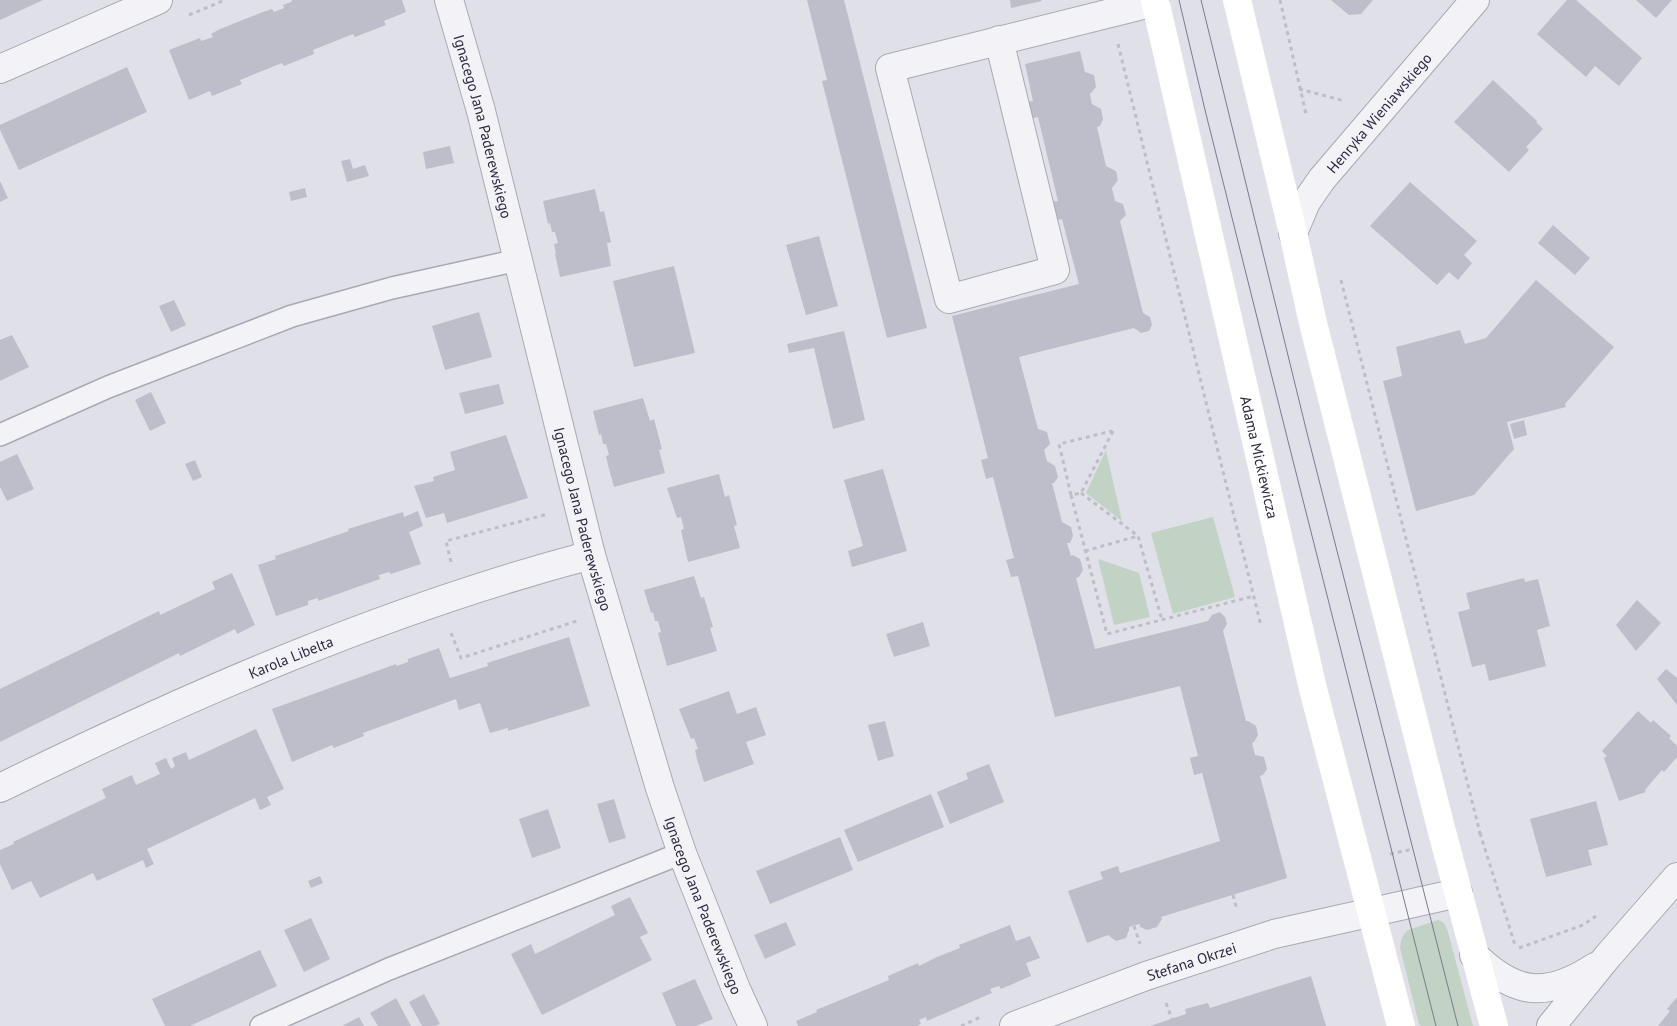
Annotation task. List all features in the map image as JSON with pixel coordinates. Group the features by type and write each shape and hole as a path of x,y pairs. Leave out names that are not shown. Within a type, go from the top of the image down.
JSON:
{"street":[{"path":"0,69 157,0"},
{"name":"Ignacego Jana Paderewskiego","path":"449,0 481,111 591,555 660,788 682,853 736,990 753,1026"},
{"path":"1237,0 1293,233 1312,323 1438,819 1494,1026"},
{"name":"Henryka Wieniawskiego","path":"1293,233 1306,202 1322,179 1475,0"},
{"path":"999,40 1055,270 949,299 890,68 999,40 1110,13 1155,1"},
{"name":"Adama Mickiewicza","path":"1155,1 1313,689 1401,1026"},
{"name":"Karola Libelta","path":"0,788 102,738 267,666 451,597 591,555"},
{"path":"1552,1026 1608,956 1677,877"},
{"path":"1372,912 1458,892"},
{"name":"Stefana Okrzei","path":"1014,1026 1082,999 1209,954 1274,934 1372,912"},
{"path":"1474,955 1489,970 1504,980 1520,987 1531,988 1546,988 1581,976 1608,956"}],"lane":[{"path":"0,435 108,387 292,316 392,288 518,260"},
{"path":"262,1026 407,962 682,853"}],"path":[{"path":"1280,0 1306,114"},
{"path":"1110,13 1158,200 1264,634"},
{"path":"1339,276 1480,832 1516,949 1583,925 1597,915"},
{"path":"1081,493 1113,431 1060,444 1106,634 1254,596"},
{"path":"1072,495 1081,493 1138,536 1162,620"},
{"path":"452,563 446,541 550,513"},
{"path":"1085,551 1138,536"},
{"path":"450,630 461,658 584,618"},
{"path":"1471,835 1480,832"},
{"path":"1387,855 1420,847"}],"green space":[{"path":"1106,450 1122,521 1086,493"},
{"path":"1213,517 1235,597 1173,614 1151,533"},
{"path":"1098,559 1139,573 1150,617 1114,625"},
{"path":"1438,920 1444,923 1448,932 1473,1026 1421,1026 1419,1024 1400,948 1403,936 1408,930"}],"building":[{"path":"0,0 43,0 0,20"},
{"path":"292,0 402,0 406,12 384,21 386,25 355,37 353,34 313,50 314,54 284,66 282,63 240,80 242,84 212,96 210,91 189,100 169,50 200,38 201,41 213,37 211,34 220,29 272,9 274,12 284,8 283,5"},
{"path":"807,0 844,0 927,328 887,338 822,81 827,80"},
{"path":"1010,0 1041,0 1042,1 1011,8"},
{"path":"1331,0 1373,0 1361,14 1349,15"},
{"path":"1567,0 1576,0 1642,58 1619,86 1595,66 1586,77 1537,34"},
{"path":"1636,0 1672,0 1656,18"},
{"path":"1080,51 1085,72 1094,75 1096,87 1090,94 1092,104 1101,109 1103,119 1100,126 1097,127 1106,166 1116,171 1118,180 1112,188 1115,201 1123,204 1126,215 1120,221 1143,313 1150,317 1152,325 1149,331 1141,333 1134,328 1019,357 1038,429 1047,432 1050,444 1044,450 1047,461 1055,466 1058,477 1052,483 1062,522 1071,527 1073,536 1070,543 1067,543 1071,556 1073,555 1080,559 1083,570 1079,577 1076,578 1095,649 1208,621 1212,615 1220,612 1225,617 1227,624 1223,631 1246,721 1256,726 1258,735 1252,743 1255,755 1264,757 1267,769 1260,776 1287,878 1161,917 1162,919 1157,927 1147,930 1140,927 1140,924 1129,927 1126,938 1116,941 1108,935 1087,943 1068,891 1103,879 1100,872 1118,866 1120,873 1220,841 1202,773 1194,775 1190,758 1198,756 1180,686 1055,717 1018,576 1011,577 1006,560 1014,558 993,477 986,479 981,460 988,458 952,316 1079,284 1062,219 1053,221 1049,202 1058,201 1038,117 1030,119 1026,102 1033,101 1025,64"},
{"path":"127,67 147,112 19,170 0,130 0,125"},
{"path":"1493,80 1537,121 1543,129 1526,147 1529,150 1509,172 1454,122"},
{"path":"450,146 454,163 426,169 423,152"},
{"path":"350,159 353,169 365,165 369,176 347,182 341,161"},
{"path":"0,181 8,198 0,202"},
{"path":"1410,182 1477,241 1464,255 1472,263 1458,280 1449,272 1437,285 1370,226"},
{"path":"305,188 307,197 291,201 289,192"},
{"path":"595,189 600,212 604,211 611,242 607,243 611,266 560,277 554,244 558,243 555,232 552,232 550,223 548,224 543,201"},
{"path":"1553,225 1590,258 1575,275 1538,243"},
{"path":"819,236 838,306 806,315 786,245"},
{"path":"674,266 695,353 634,367 613,281"},
{"path":"1536,280 1614,347 1565,404 1566,407 1507,422 1514,449 1474,495 1416,511 1383,381 1402,376 1396,347 1460,330 1465,344 1486,338"},
{"path":"174,300 186,325 171,332 159,306"},
{"path":"479,312 492,357 445,370 432,326"},
{"path":"844,331 865,420 833,429 814,348 789,353 787,344"},
{"path":"12,335 29,367 0,381 0,340"},
{"path":"499,384 504,404 465,414 459,393"},
{"path":"151,392 166,423 150,431 135,400"},
{"path":"643,398 650,421 654,419 662,449 659,450 665,473 614,487 606,456 609,455 606,444 603,444 601,434 599,435 593,411"},
{"path":"1524,420 1527,435 1514,439 1510,424"},
{"path":"506,435 528,498 447,523 444,513 426,518 414,486 434,481 433,477 455,470 450,452"},
{"path":"17,454 34,489 7,501 0,487 0,462"},
{"path":"195,460 202,477 193,481 185,464"},
{"path":"883,469 907,551 852,567 848,551 863,546 844,480"},
{"path":"719,474 725,497 729,495 737,525 734,526 740,548 688,562 681,530 684,529 681,517 677,518 667,488"},
{"path":"418,511 423,526 409,532 421,564 391,574 389,572 379,575 380,579 318,601 318,598 308,601 308,605 276,616 258,565 276,559 275,556 349,531 348,529 403,512 404,517"},
{"path":"232,573 255,625 237,634 235,629 180,656 179,653 0,742 0,689 159,611 160,615 215,589 212,582"},
{"path":"694,576 701,598 704,597 713,627 710,628 717,651 667,666 658,633 661,632 658,621 655,621 653,612 651,613 644,590"},
{"path":"1524,578 1525,582 1538,579 1550,626 1537,630 1546,666 1489,681 1485,664 1472,667 1458,612 1470,609 1466,593"},
{"path":"1637,600 1661,623 1636,651 1616,625"},
{"path":"923,622 930,646 894,657 886,634"},
{"path":"569,637 590,706 508,731 508,728 490,733 480,703 459,710 456,699 363,733 364,736 334,748 332,745 292,762 272,709 396,664 397,666 408,662 408,659 439,648 450,678 488,666 487,663"},
{"path":"1666,669 1677,678 1677,705 1657,679"},
{"path":"729,691 737,714 756,707 766,735 746,742 754,764 704,782 695,750 698,749 694,738 691,739 679,709"},
{"path":"1638,711 1651,723 1653,720 1671,736 1669,738 1677,746 1677,757 1664,772 1662,770 1645,790 1646,792 1619,801 1604,758 1607,756 1602,751"},
{"path":"885,721 894,756 878,761 868,725"},
{"path":"256,729 284,789 267,797 271,805 260,810 255,798 147,849 154,864 146,868 143,860 97,881 93,873 40,898 31,881 12,890 0,864 0,850 106,798 102,789 132,775 136,785 160,774 155,763 166,758 171,769 175,766 172,758 186,752 189,760"},
{"path":"989,764 1004,802 950,824 937,792 968,779 966,773"},
{"path":"931,794 944,827 858,862 844,830"},
{"path":"614,799 626,838 609,843 597,804"},
{"path":"1596,801 1608,845 1588,850 1592,865 1546,877 1530,819"},
{"path":"548,809 561,848 532,858 519,819"},
{"path":"840,837 853,870 770,904 756,871"},
{"path":"320,876 323,883 311,888 308,881"},
{"path":"630,897 648,933 640,937 652,960 542,1015 511,954 531,944 535,954 615,915 611,906"},
{"path":"311,918 330,959 304,972 284,930"},
{"path":"786,922 796,945 765,959 754,935"},
{"path":"1010,925 1016,941 1030,936 1040,958 1026,963 1031,976 1001,989 999,986 990,989 992,993 927,1021 926,1017 919,1020 921,1024 917,1026 798,1026 796,1021 817,1012 816,1010 889,980 888,976 918,963 919,966 960,948 959,945"},
{"path":"260,950 277,986 190,1026 165,1026 152,999"},
{"path":"1311,976 1326,1026 1150,1026 1186,1014 1185,1009 1208,1003 1210,1008"},
{"path":"695,979 713,1019 696,1026 676,1026 662,993"},
{"path":"424,994 440,1024 422,1026 409,1002"},
{"path":"1677,997 1677,1026 1658,1026 1670,1011 1667,1009"},
{"path":"396,998 411,1026 378,1026 370,1013"},
{"path":"359,1017 364,1026 342,1026"}],"tram line":[{"path":"1179,0 1206,114 1436,1026"},
{"path":"1201,0 1307,433 1458,1026"}]}
